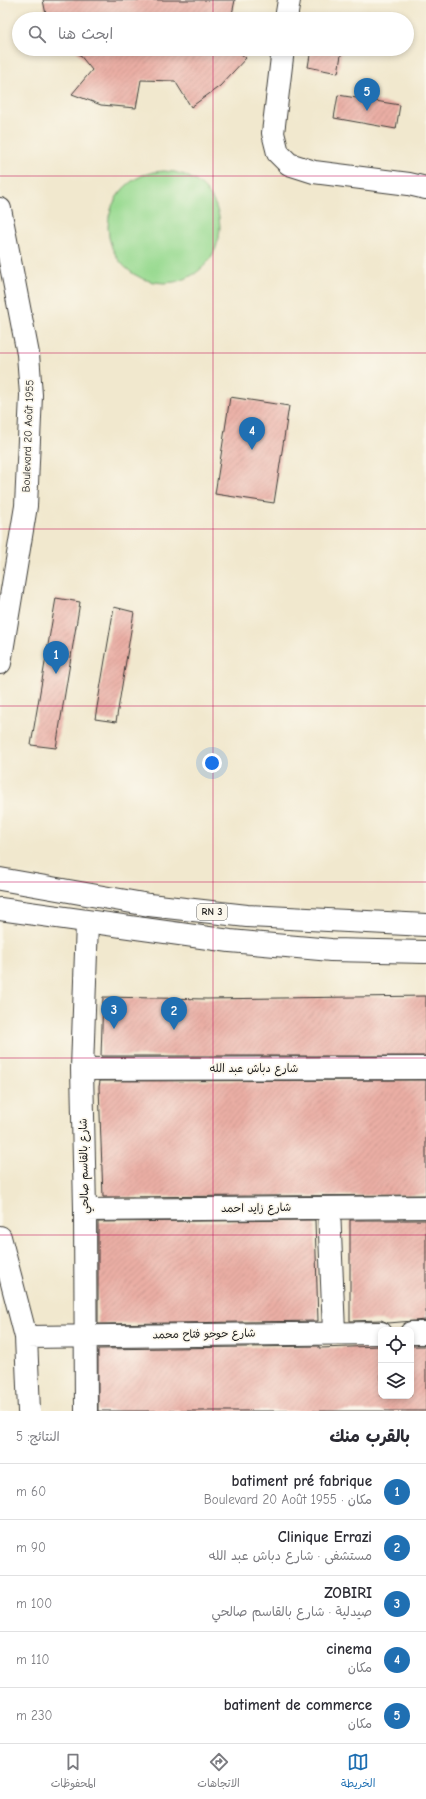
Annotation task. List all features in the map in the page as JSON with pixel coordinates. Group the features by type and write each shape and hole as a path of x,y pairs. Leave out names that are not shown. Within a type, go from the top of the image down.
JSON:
{"street":[{"path":"287,12 288,0"},
{"path":"282,56 273,133 278,154 289,164 314,172 409,184 426,188"},
{"name":"Boulevard 20 Août 1955","path":"0,210 28,354 31,395 26,506 0,664"},
{"name":"RN 3","path":"0,879 148,905 247,916 426,925"},
{"name":"RN 3","path":"0,909 87,922 253,943 331,950 426,952"},
{"name":"شارع بالقاسم صالحي","path":"86,1411 85,1210 82,1069 87,922"},
{"name":"شارع دباش عبد الله","path":"82,1069 426,1068"},
{"path":"329,1208 334,1332"},
{"name":"شارع زايد احمد","path":"85,1210 426,1208"},
{"path":"0,1237 26,1337 29,1411"},
{"name":"شارع حوحو فتاح محمد","path":"26,1337 334,1332 378,1333"},
{"path":"414,1333 426,1334"}],"green space":[{"path":"164,171 175,172 185,176 195,181 203,188 210,196 215,206 219,216 219,238 215,248 210,258 203,266 195,273 185,278 175,282 164,283 153,282 143,278 133,273 125,266 118,258 113,248 109,238 108,227 109,216 113,206 118,196 125,188 133,181 143,176 153,172"}],"building":[{"path":"43,0 235,0 232,12 46,12"},
{"path":"81,56 244,56 246,58 220,86 191,107 175,81 141,80 136,108 101,105 72,94 92,70"},
{"path":"310,56 341,56 338,73 308,67"},
{"path":"338,95 400,105 396,129 334,118"},
{"path":"230,397 289,406 274,503 215,494"},
{"path":"56,598 80,602 56,748 31,745"},
{"path":"114,607 134,612 116,722 95,719"},
{"path":"426,996 426,1056 101,1056 103,997 207,999"},
{"path":"426,1080 426,1195 103,1197 100,1081"},
{"path":"315,1220 318,1321 98,1324 98,1222"},
{"path":"350,1220 426,1220 426,1320 388,1323 381,1320 350,1321"},
{"path":"319,1346 319,1348 378,1346 378,1399 414,1399 414,1346 426,1346 426,1411 98,1411 98,1349"}],"place":[{"name":"batiment de commerce","path":"367,111"},
{"name":"cinema","path":"252,450"},
{"name":"batiment pré fabrique","path":"56,674"},
{"name":"ZOBIRI","path":"114,1029"},
{"name":"Clinique Errazi","path":"174,1030"}]}
